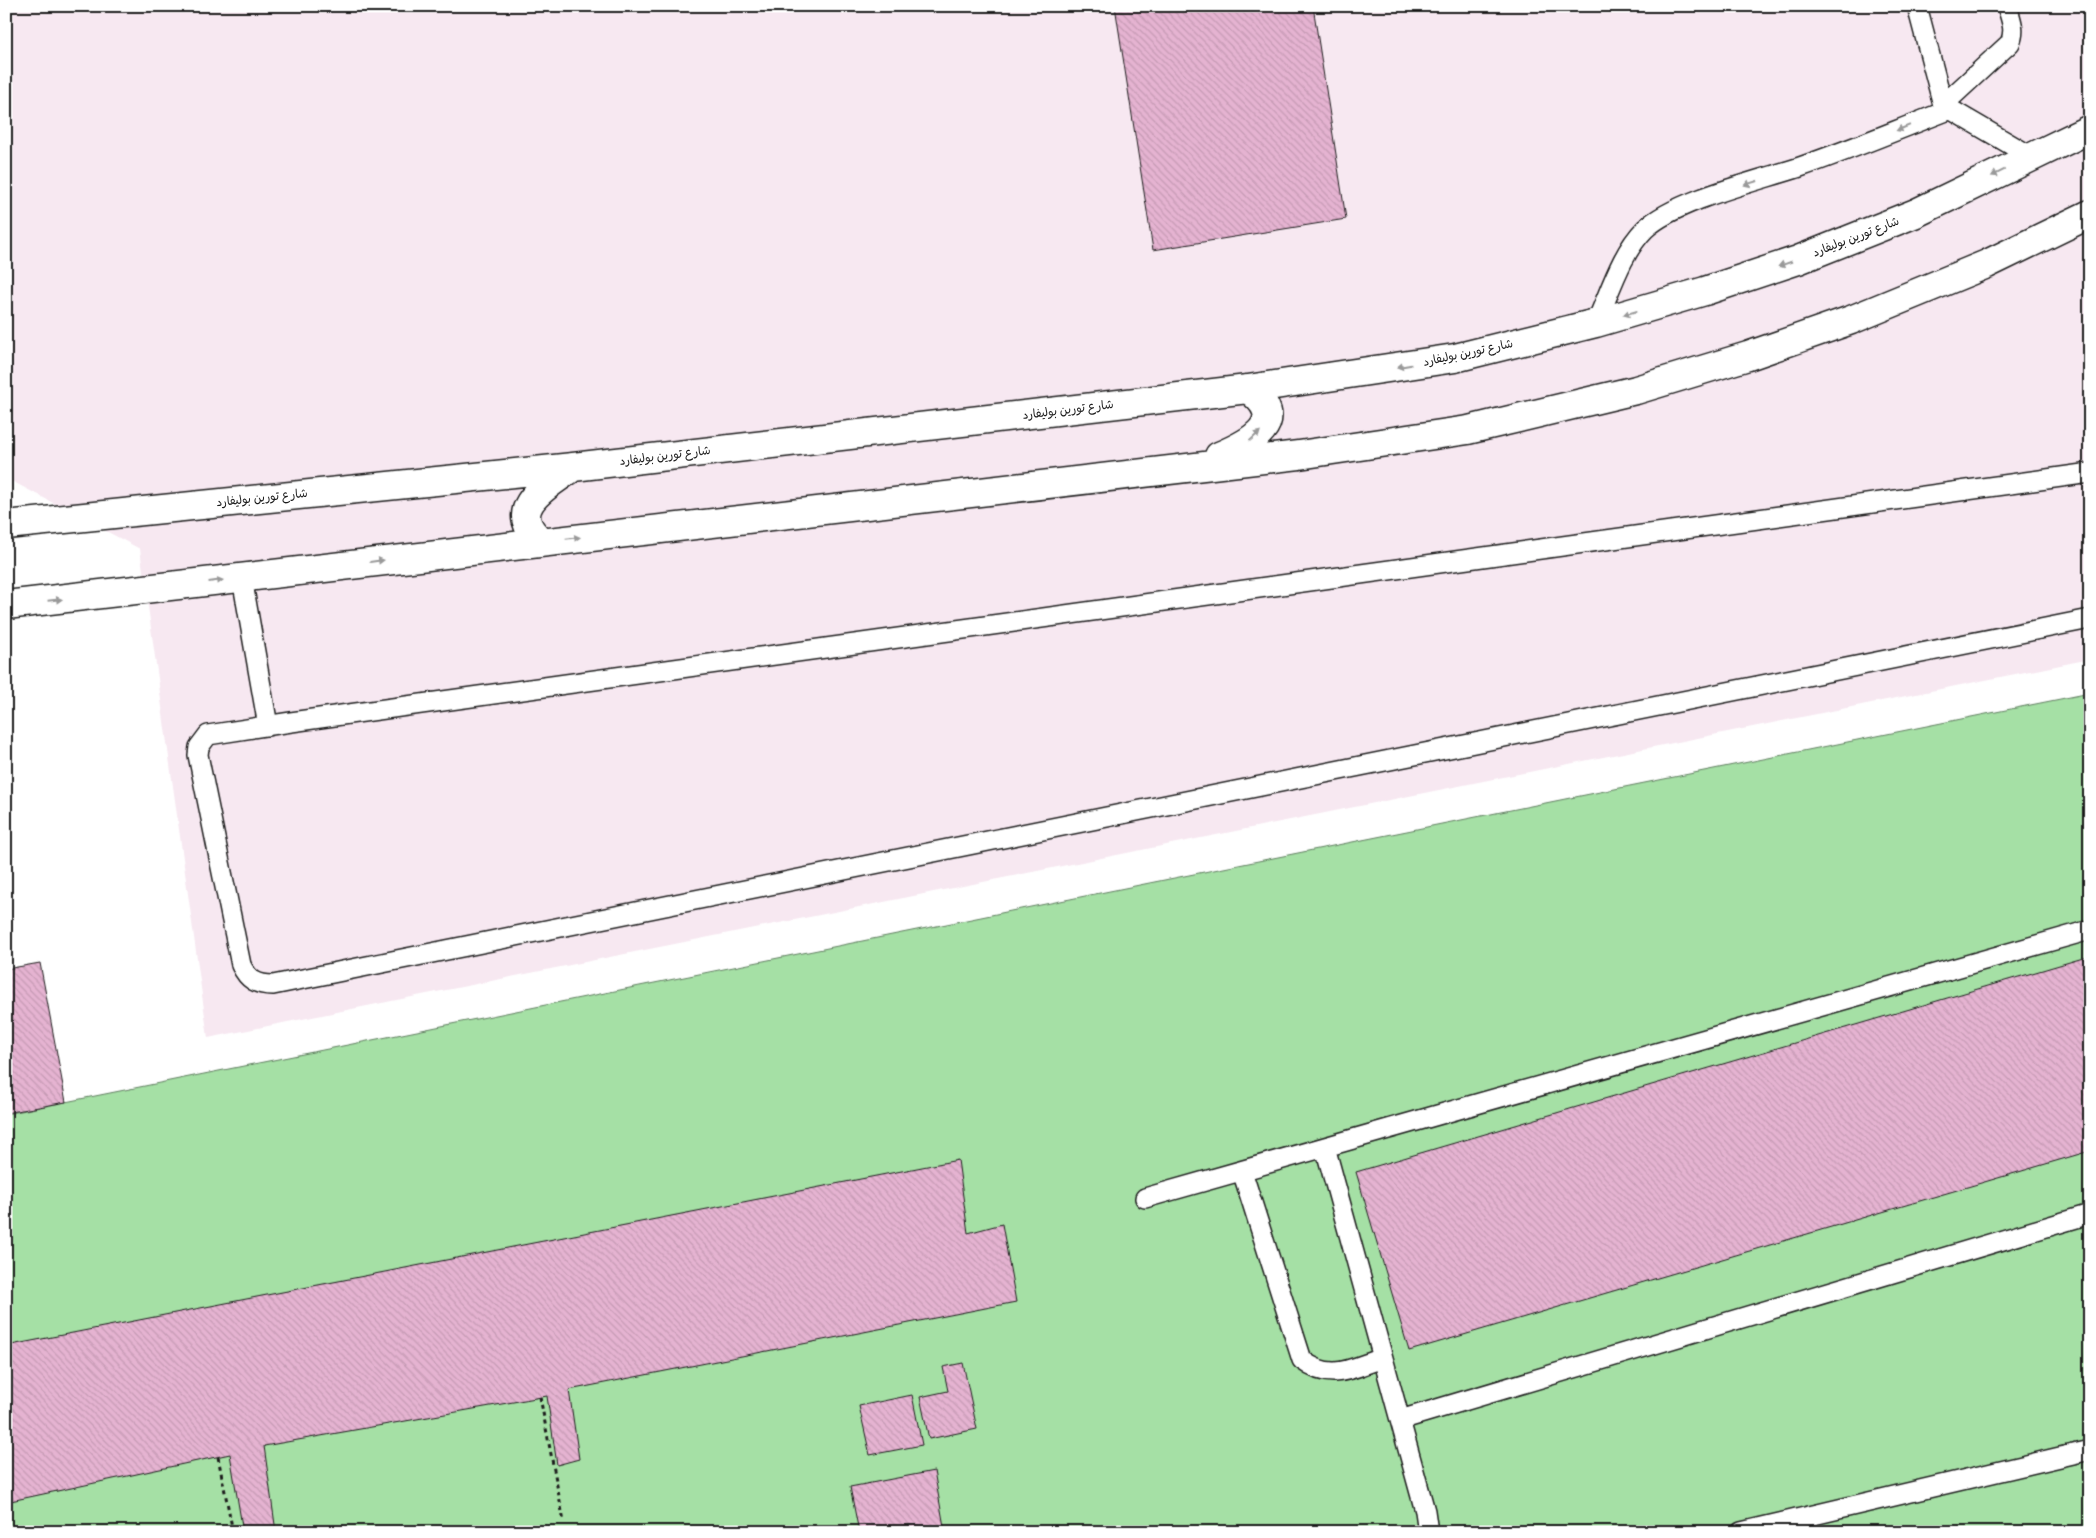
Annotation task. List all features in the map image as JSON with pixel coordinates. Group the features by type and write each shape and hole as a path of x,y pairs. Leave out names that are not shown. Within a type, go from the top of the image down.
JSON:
{"main road":[{"name":"شارع تورين بوليفارد","path":"6,525 573,467 1248,390 1455,358 1596,323 1705,291 1798,260 1916,213 2090,129"},
{"path":"6,606 541,541 881,505 1196,465 1299,455 1468,430 1636,390 1748,356 1851,320 1987,264 2090,214"},
{"path":"1196,465 1244,446 1256,438 1265,426 1266,411 1260,398 1248,390"},
{"path":"541,541 533,534 527,524 526,513 529,503 536,494 573,467"}],"lane":[{"path":"1917,6 1946,107 2032,157"},
{"path":"1596,323 1629,250 1645,229 1659,219 1696,201 1810,164 1946,107 2010,43 2014,36 2014,27 2007,6"},
{"path":"2090,473 268,726 208,735 199,747 198,755 241,965 245,974 252,981 262,985 340,971 2090,619"},
{"path":"242,578 268,726"},
{"path":"1145,1198 2090,930"},
{"path":"1325,1147 1425,1511 1428,1532"},
{"path":"1242,1171 1302,1360 1316,1371 1332,1374 1383,1358"},
{"path":"1400,1420 2090,1214"},
{"path":"1741,1532 2090,1450"}],"path":[{"path":"540,1397 564,1522"},
{"path":"218,1457 233,1532"}],"shaded area":[{"path":"6,6 2090,6 2090,659 208,1038 140,549 6,478"}],"green space":[{"path":"2090,693 2090,1532 6,1532 6,1114"}],"building":[{"path":"1115,6 1313,6 1346,219 1153,250"},
{"path":"2090,956 2090,1151 1409,1351 1356,1172"},
{"path":"40,963 66,1102 6,1113 6,969"},
{"path":"958,1160 968,1233 1002,1224 1016,1302 569,1390 579,1459 557,1465 547,1396 264,1446 276,1532 243,1532 230,1454 6,1502 6,1346"},
{"path":"963,1363 977,1429 929,1439 920,1397 948,1391 943,1367"},
{"path":"912,1395 922,1445 870,1455 859,1406"},
{"path":"934,1471 945,1532 859,1532 850,1487"}]}
